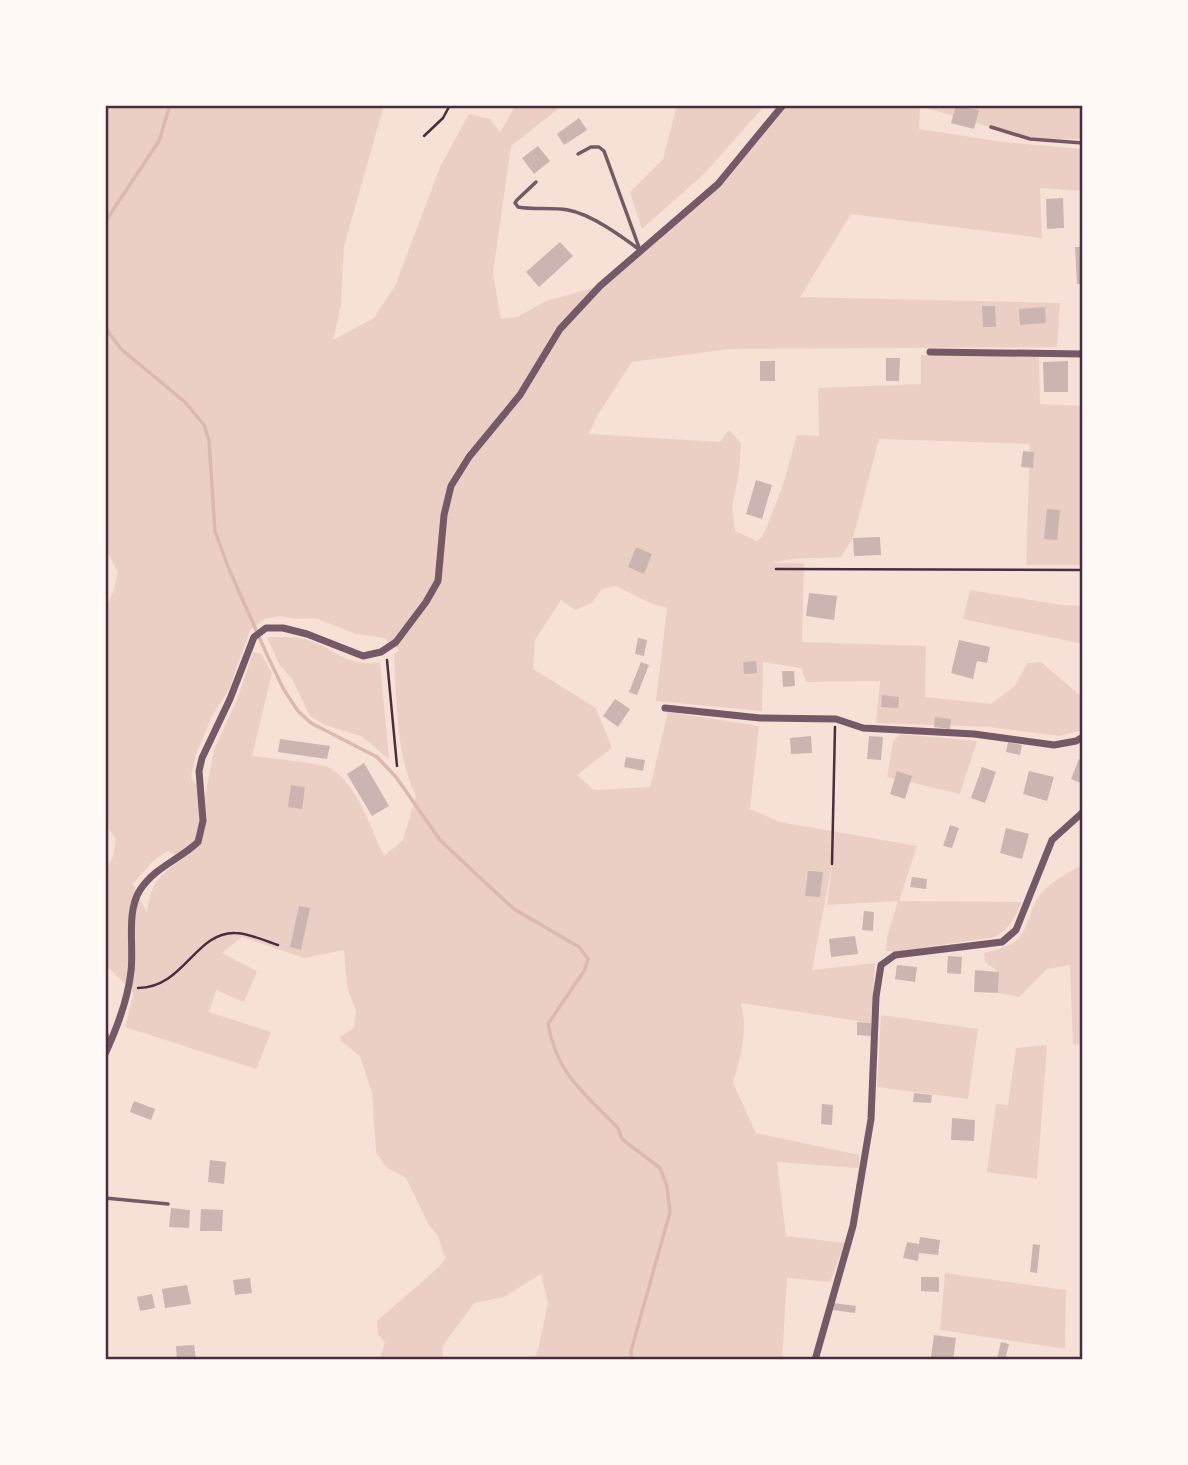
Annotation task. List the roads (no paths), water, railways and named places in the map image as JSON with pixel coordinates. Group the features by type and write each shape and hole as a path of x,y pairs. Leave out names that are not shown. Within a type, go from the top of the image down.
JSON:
{"street":[{"path":"106,1051 121,1016 129,985 134,902 145,883 157,871 198,842 203,821 199,771 202,758 230,699 254,637 262,631 276,627 291,629 357,655 370,656 386,650 404,635 438,581 447,499 459,470 512,407 560,329 600,286 718,184 783,105"},
{"path":"930,352 1083,354"},
{"path":"665,708 760,718 836,719 863,727 974,734 1054,745 1083,737"},
{"path":"815,1360 853,1226 858,1199 871,1119 876,997 881,965 895,956 1002,942 1016,930 1052,840 1083,812"}],"lane":[{"path":"992,127 1030,139 1083,143"},
{"path":"578,154 591,147 604,151 640,250"},
{"path":"536,182 517,200 518,207 578,212 640,250"},
{"path":"105,1024 106,1051"},
{"path":"105,1198 168,1204"}],"waterway":[{"path":"105,222 159,141 170,105"},
{"path":"105,327 121,349 185,402 204,425 209,441 215,532 268,657 298,711 311,723 377,757 396,777 440,840 514,909 579,947 588,959 584,971 548,1024 552,1041 565,1070 583,1093 618,1128 622,1139 660,1168 667,1186 670,1212 631,1351 632,1360"}]}
